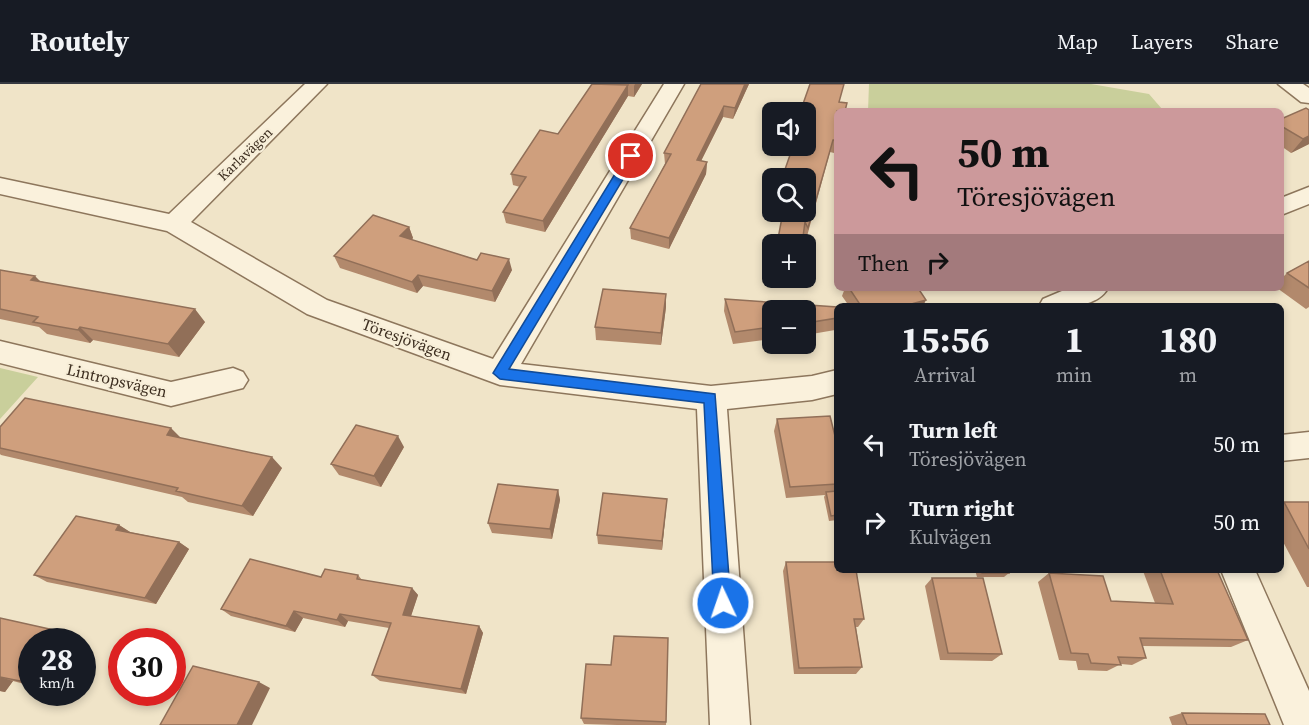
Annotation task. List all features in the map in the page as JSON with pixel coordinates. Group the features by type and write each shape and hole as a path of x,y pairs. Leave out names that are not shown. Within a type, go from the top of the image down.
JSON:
{"street":[{"name":"Karlavägen","path":"174,224 317,84"},
{"path":"500,373 674,84"},
{"path":"1288,84 1309,97"},
{"name":"Töresjövägen","path":"0,186 174,224 317,307 500,373 711,398 812,388 834,383"},
{"path":"1284,206 1309,195"},
{"path":"1060,303 1088,291"},
{"name":"Lintropsvägen","path":"0,352 171,394 233,380"},
{"path":"711,398 730,725"},
{"path":"1284,448 1309,445"},
{"path":"1239,573 1304,725"}],"green space":[{"path":"869,84 1091,84 1149,94 1161,108 868,108"},
{"path":"0,368 38,377 0,419"}],"building":[{"path":"592,84 628,85 543,221 503,212 526,177 511,174 540,130 558,134"},
{"path":"701,84 745,84 735,108 724,106 697,160 707,162 669,238 630,228 671,154 664,153"},
{"path":"810,84 844,84 839,102 847,103 846,108 834,108 834,140 816,200 816,168 785,168 790,156 816,156 816,102 804,102"},
{"path":"1306,108 1309,110 1309,136 1303,139 1284,128 1284,118"},
{"path":"373,215 409,227 400,236 477,260 481,253 509,259 492,291 418,275 412,282 334,256"},
{"path":"781,222 805,222 803,234 779,234"},
{"path":"1309,261 1309,288 1287,273"},
{"path":"0,270 35,276 31,280 195,309 168,344 80,327 78,330 33,322 38,317 0,309"},
{"path":"603,289 666,294 661,333 595,327"},
{"path":"851,291 920,291 926,300 915,303 859,303"},
{"path":"725,299 762,302 762,328 735,332"},
{"path":"816,306 834,307 834,318 816,321"},
{"path":"25,398 171,428 167,435 272,457 242,506 176,491 178,488 0,448 0,427"},
{"path":"830,416 834,432 834,484 790,487 777,419"},
{"path":"356,425 398,436 374,476 331,464"},
{"path":"498,484 558,490 550,529 488,523"},
{"path":"834,491 834,516 831,516 826,492"},
{"path":"603,493 667,499 662,541 597,535"},
{"path":"1284,502 1309,502 1309,549"},
{"path":"76,516 119,525 116,530 179,542 145,598 34,575"},
{"path":"250,559 321,577 325,569 358,575 357,579 412,588 403,615 479,626 461,689 372,675 391,623 340,614 337,620 294,611 286,626 221,609"},
{"path":"786,562 834,562 834,573 856,573 864,619 854,619 862,667 799,668"},
{"path":"1049,573 1103,576 1111,601 1173,604 1161,573 1218,573 1248,640 1140,638 1146,658 1118,657 1121,665 1091,663 1088,654 1071,653"},
{"path":"932,578 983,578 1002,654 948,653"},
{"path":"0,618 45,628 18,628 18,681 0,677"},
{"path":"614,636 668,638 666,722 581,718 586,664 611,665"},
{"path":"193,666 259,682 237,725 160,725 171,706 186,706 186,679"},
{"path":"1182,713 1265,714 1270,725 1187,725"}],"route":[{"path":"631,156 500,373 711,398 723,603"}]}
